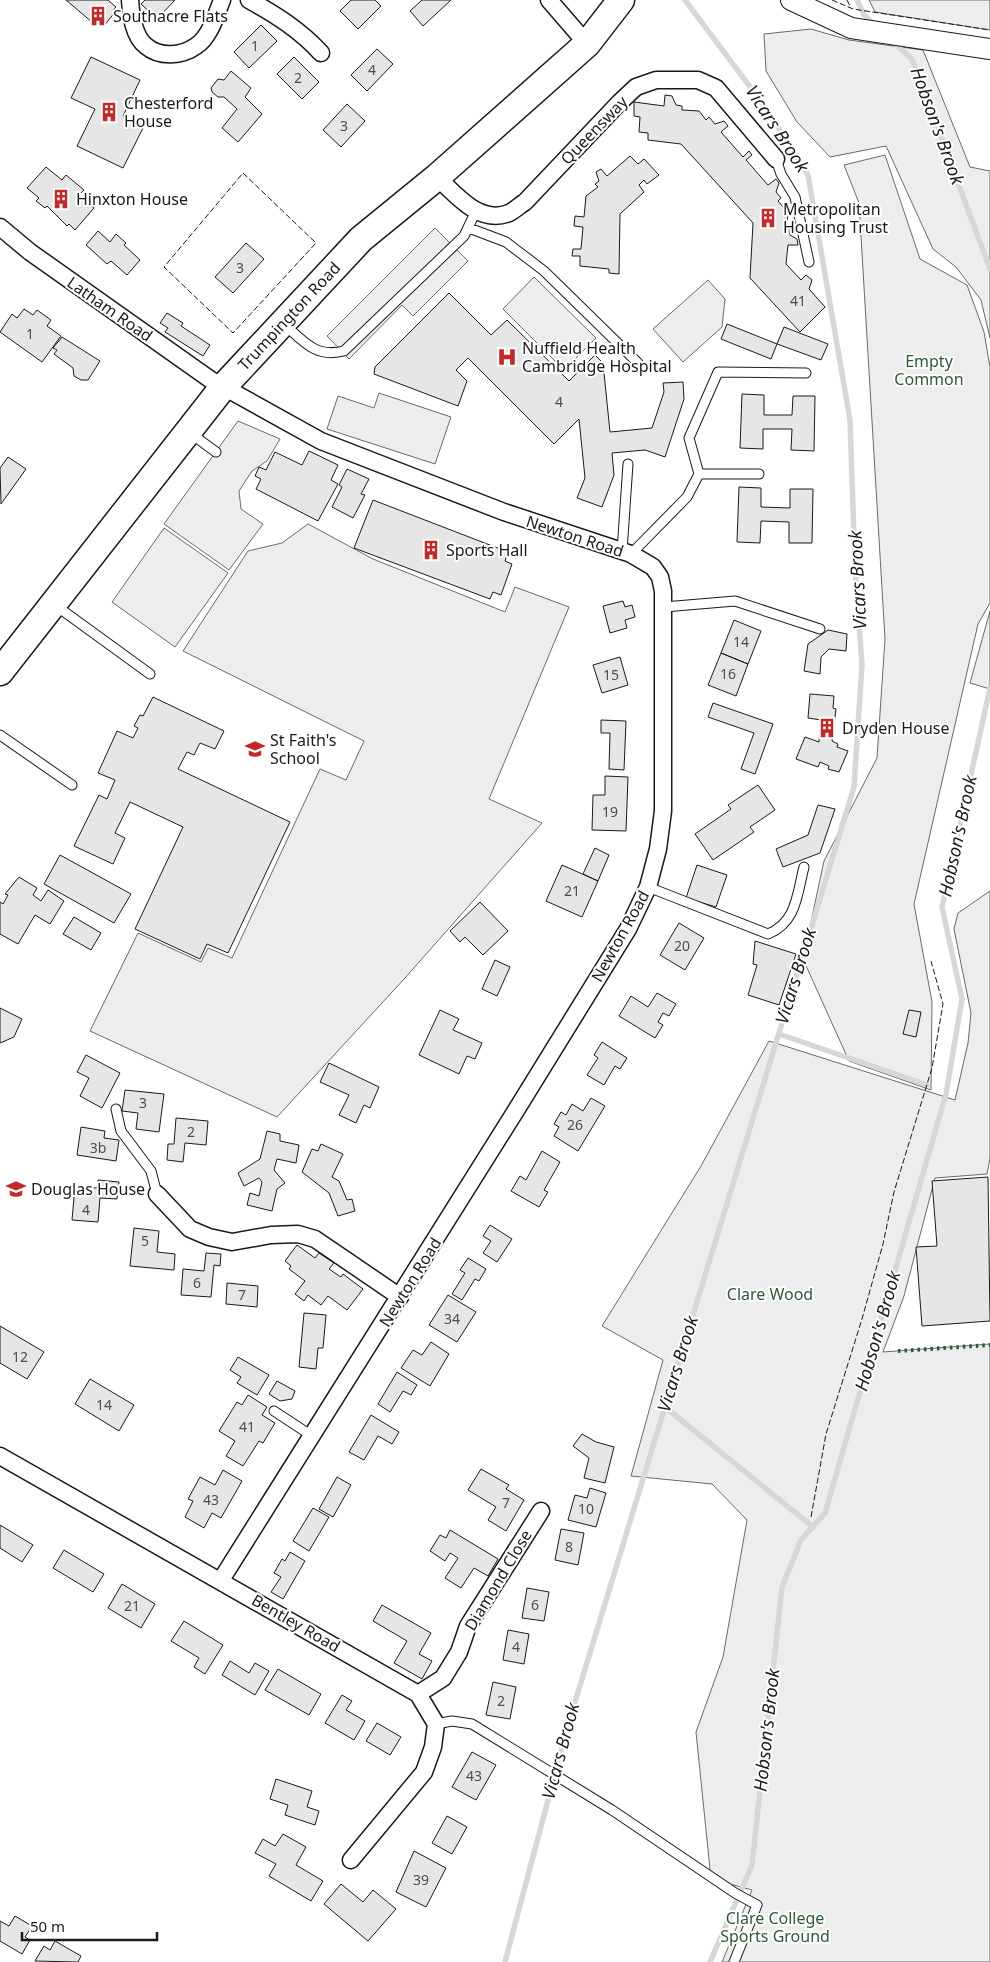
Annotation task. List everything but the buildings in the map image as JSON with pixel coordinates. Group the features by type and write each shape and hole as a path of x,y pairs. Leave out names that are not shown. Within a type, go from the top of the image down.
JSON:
{"main road":[{"name":"Trumpington Road","path":"0,672 223,387 361,238 437,177 587,44 621,0"}],"street":[{"path":"130,0 132,20 146,46 164,54 179,54 197,46 210,31 222,0"},
{"path":"249,0 273,13 306,36 321,53"},
{"path":"549,0 587,44"},
{"path":"791,0 851,28 990,49"},
{"name":"Queensway","path":"476,211 491,216 509,213 525,202 619,103 636,88 656,80 698,80 716,88 776,159"},
{"path":"437,177 476,211"},
{"name":"Latham Road","path":"0,227 30,252 223,387"},
{"name":"Newton Road","path":"221,1580 400,1297 628,929 648,887 658,849 664,810 664,607 660,577 649,564 626,552 504,512 321,442 223,387"},
{"path":"158,1194 190,1229 209,1237 232,1242 271,1235 298,1234 315,1239 400,1297"},
{"name":"Bentley Road","path":"0,1456 221,1580 418,1694 436,1724"},
{"name":"Diamond Close","path":"418,1694 443,1678 459,1652 468,1626 541,1511"},
{"path":"351,1860 424,1772 433,1747 436,1724"}],"lane":[{"path":"776,159 781,174 795,197 809,262"},
{"path":"283,323 311,348 330,354 344,351 464,236 476,211"},
{"path":"469,228 506,242 544,270 638,363"},
{"path":"626,552 686,497 699,474 689,438 718,372 806,373"},
{"path":"188,432 216,452"},
{"path":"626,552 628,464"},
{"path":"699,474 759,474"},
{"path":"664,607 735,601 820,629"},
{"path":"55,604 150,674"},
{"path":"0,735 72,785"},
{"path":"648,887 768,934 781,929 790,919 804,867"},
{"path":"116,1109 121,1131 151,1171 158,1194"},
{"path":"274,1411 312,1436"},
{"path":"436,1724 452,1721 472,1724 612,1810 757,1905 734,1962"}],"shaded area":[{"path":"869,0 990,0 990,30 875,12"},
{"path":"811,29 849,40 923,50 970,167 990,171 990,338 981,300 956,267 933,249 886,146 830,157 797,122 766,71 764,34"},
{"name":"Empty Common","path":"885,155 920,259 967,285 984,332 990,367 990,603 978,624 914,904 932,1002 931,1090 849,1061 803,959 824,861 877,758 885,639 859,203 844,165"},
{"path":"435,228 468,261 413,316 402,305 349,359 327,336"},
{"path":"534,277 596,338 564,370 503,309"},
{"path":"708,280 725,299 722,327 683,362 653,329"},
{"path":"379,393 451,417 435,464 327,429 338,396 374,408"},
{"path":"238,421 280,439 267,461 252,471 239,491 241,509 263,524 229,570 164,524"},
{"path":"308,524 373,559 505,612 515,587 569,607 489,799 542,823 405,978 277,1117 90,1031 138,933 201,962 208,948 232,958 320,769 346,780 364,741 183,651 248,551 282,543"},
{"path":"164,528 228,573 175,647 112,602"},
{"path":"990,611 990,689 970,683"},
{"path":"990,891 990,1158 987,1174 935,1178 904,1296 883,1352 990,1344 990,1962 722,1962 752,1890 711,1879 696,1732 723,1657 747,1520 712,1484 631,1476 663,1360 602,1326 701,1166 769,1041 955,1100 968,1043 971,1013 954,929 958,913"}],"waterway":[{"name":"Vicars Brook","path":"505,1962 568,1725 854,787 862,665 855,567 850,420 808,175 766,108 685,0"},
{"name":"Hobson's Brook","path":"857,0 864,15 875,25"},
{"name":"Hobson's Brook","path":"891,40 912,59 990,269"},
{"name":"Hobson's Brook","path":"710,1962 752,1865 782,1587 801,1540 825,1513 946,1094 962,999 942,907 990,688"},
{"path":"779,1034 927,1085"},
{"path":"665,1407 813,1527"}],"hedge":[{"path":"898,1351 990,1345"}],"fence":[{"path":"832,0 853,9 990,30"},
{"path":"847,0 851,8"},
{"path":"243,173 316,243 233,333 164,267 243,173"},
{"path":"811,1517 826,1434 862,1319 883,1244 894,1192 932,1068 943,1004 931,961"}],"place":[{"name":"Southacre Flats","path":"98,16"},
{"name":"Chesterford House","path":"109,112"},
{"name":"Hinxton House","path":"61,199"},
{"name":"Metropolitan Housing Trust","path":"768,218"},
{"name":"Nuffield Health Cambridge Hospital","path":"507,357"},
{"name":"Sports Hall","path":"431,550"},
{"name":"Dryden House","path":"827,728"},
{"name":"St Faith's School","path":"255,749"},
{"name":"Douglas House","path":"16,1189"}],"park label":[{"name":"Clare Wood","path":"770,1294"},
{"name":"Clare College Sports Ground","path":"775,1927"}]}
